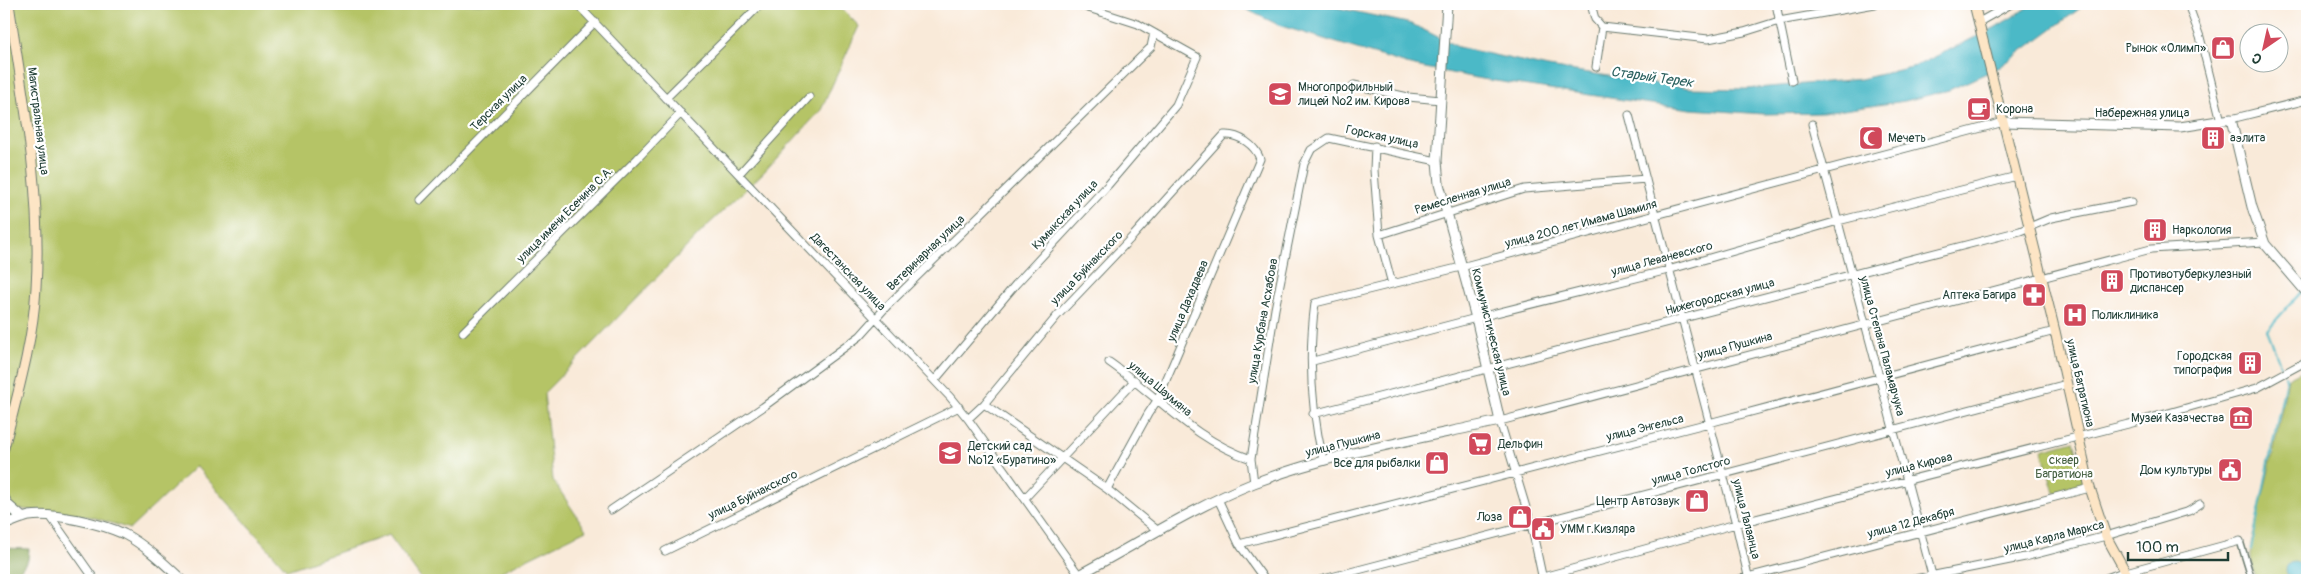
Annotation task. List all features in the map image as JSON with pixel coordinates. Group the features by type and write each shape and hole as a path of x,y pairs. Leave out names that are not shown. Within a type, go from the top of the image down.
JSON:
{"main road":[{"name":"Магистральная улица","path":"4,448 21,382 36,288 32,162 10,4"},
{"path":"1974,4 1980,26"},
{"name":"улица Багратиона","path":"1980,26 2055,331 2090,488 2106,536 2128,576"}],"street":[{"name":"Дагестанская улица","path":"577,4 959,407 1079,575"},
{"path":"666,98 761,4"},
{"path":"1076,4 1129,21 1154,34"},
{"name":"Коммунистическая улица","path":"1447,4 1437,161 1439,184 1476,318 1500,421 1531,524 1543,579"},
{"path":"1591,4 1595,19 1602,28 1708,39 1744,32 1780,21 1875,4"},
{"path":"1776,4 1792,81"},
{"path":"1980,26 2011,4"},
{"path":"2188,4 2200,38 2221,121"},
{"name":"Терская улица","path":"420,200 595,22"},
{"path":"1596,67 1602,28"},
{"name":"Кумыкская улица","path":"935,380 1016,284 1108,185 1176,105 1197,57 1154,34"},
{"name":"Ветеринарная улица","path":"611,510 770,402 860,336 887,306 1151,48 1154,34"},
{"path":"1354,85 1408,97 1441,100"},
{"path":"739,174 809,98"},
{"name":"Набережная улица","path":"2004,122 2180,127 2231,119 2307,100"},
{"name":"улица имени Есенина С.А.","path":"463,332 638,159 681,113"},
{"name":"улица Лалаянца","path":"1629,115 1749,579"},
{"path":"2231,119 2252,207 2264,242 2307,293"},
{"name":"улица 200 лет Имама Шамиля","path":"1323,460 1313,414 1311,388 1313,361 1312,332 1315,303 1462,267 2004,122"},
{"name":"улица Степана Паламарчука","path":"1812,124 1932,575"},
{"name":"улица Дахадаева","path":"1107,489 1148,414 1158,400 1260,159 1256,148 1234,134 1224,135"},
{"name":"улица Буйнакского","path":"968,419 984,404 1057,316 1134,236 1224,135"},
{"name":"Горская улица","path":"1304,164 1311,150 1329,138 1376,146 1437,161"},
{"path":"1376,146 1374,170 1379,235 1392,284"},
{"name":"улица Курбана Асхабова","path":"1254,484 1251,458 1275,309 1304,164"},
{"name":"улица Леваневского","path":"1313,361 1668,270 1838,221 2017,176"},
{"name":"Ремесленная улица","path":"1379,235 1524,189 1646,179"},
{"name":"Нижегородская улица","path":"1313,414 1489,370 2029,226 2051,218 2132,202"},
{"name":"улица Пушкина","path":"1069,580 1157,530 1218,499 1254,484 1323,460 1500,421 2151,249 2264,242"},
{"name":"улица Энгельса","path":"1239,544 1709,423 2055,331"},
{"name":"улица Кирова","path":"1532,580 1543,579 1736,524 2257,388 2307,361"},
{"name":"улица Шаумяна","path":"1110,362 1135,380 1169,412 1190,427 1232,452 1251,458"},
{"path":"1025,498 1064,459 1135,380"},
{"name":"улица Толстого","path":"1320,580 2067,384"},
{"path":"984,404 1107,489 1157,530"},
{"name":"улица Буйнакского","path":"665,551 959,407"},
{"name":"улица 12 Декабря","path":"1736,580 1749,579 2090,488"},
{"path":"4,497 8,504 23,518"},
{"path":"1218,499 1239,544 1265,580"},
{"name":"улица Карла Маркса","path":"1910,580 2025,557 2106,536 2189,511 2200,504"},
{"path":"50,516 95,580"},
{"path":"4,525 23,518 50,516 93,524 124,534 147,550 182,580"},
{"path":"2104,580 2128,576 2240,541 2252,580"}],"green space":[{"path":"4,4 837,4 859,26 821,110 763,173 708,225 544,393 553,480 586,530 484,580 422,580 389,535 287,570 196,466 130,529 92,517 20,509 4,517"},
{"path":"2307,368 2307,580 2256,580 2251,559 2251,545 2273,453 2288,378"},
{"name":"сквер Багратиона","path":"2074,441 2086,484 2054,493 2042,450"},
{"path":"4,548 29,549 28,560 13,580 4,580"}],"water":[{"path":"1235,4 1320,4 1412,24 1458,47 1548,67 1690,88 1746,89 1861,79 1916,66 1994,28 2034,4 2086,4 2000,67 1949,90 1905,101 1823,113 1764,114 1691,109 1644,103 1482,79 1410,65 1281,26"},
{"path":"2291,562 2297,562 2302,567 2300,576 2291,578 2286,573 2286,567"}],"waterway":[{"path":"2283,372 2267,330 2302,291"},
{"path":"2251,550 2286,379 2285,376"}],"place":[{"name":"Рынок «Олимп»","path":"2223,48"},
{"name":"Многопрофильный лицей №2 им. Кирова","path":"1280,94"},
{"name":"Корона","path":"1979,109"},
{"name":"Мечеть","path":"1871,138"},
{"name":"аэлита","path":"2213,138"},
{"name":"Наркология","path":"2155,230"},
{"name":"Противотуберкулезный диспансер","path":"2112,281"},
{"name":"Аптека Багира","path":"2034,295"},
{"name":"Поликлиника","path":"2075,315"},
{"name":"Городская типография","path":"2250,363"},
{"name":"Музей Казачества","path":"2241,418"},
{"name":"Дельфин","path":"1480,444"},
{"name":"Детский сад №12 «Буратино»","path":"950,453"},
{"name":"Все для рыбалки","path":"1437,463"},
{"name":"Дом культуры","path":"2230,470"},
{"name":"Центр Автозвук","path":"1697,501"},
{"name":"Лоза","path":"1520,517"},
{"name":"УММ г.Кизляра","path":"1543,529"}],"water label":[{"name":"Старый Терек","path":"1652,77"}]}
